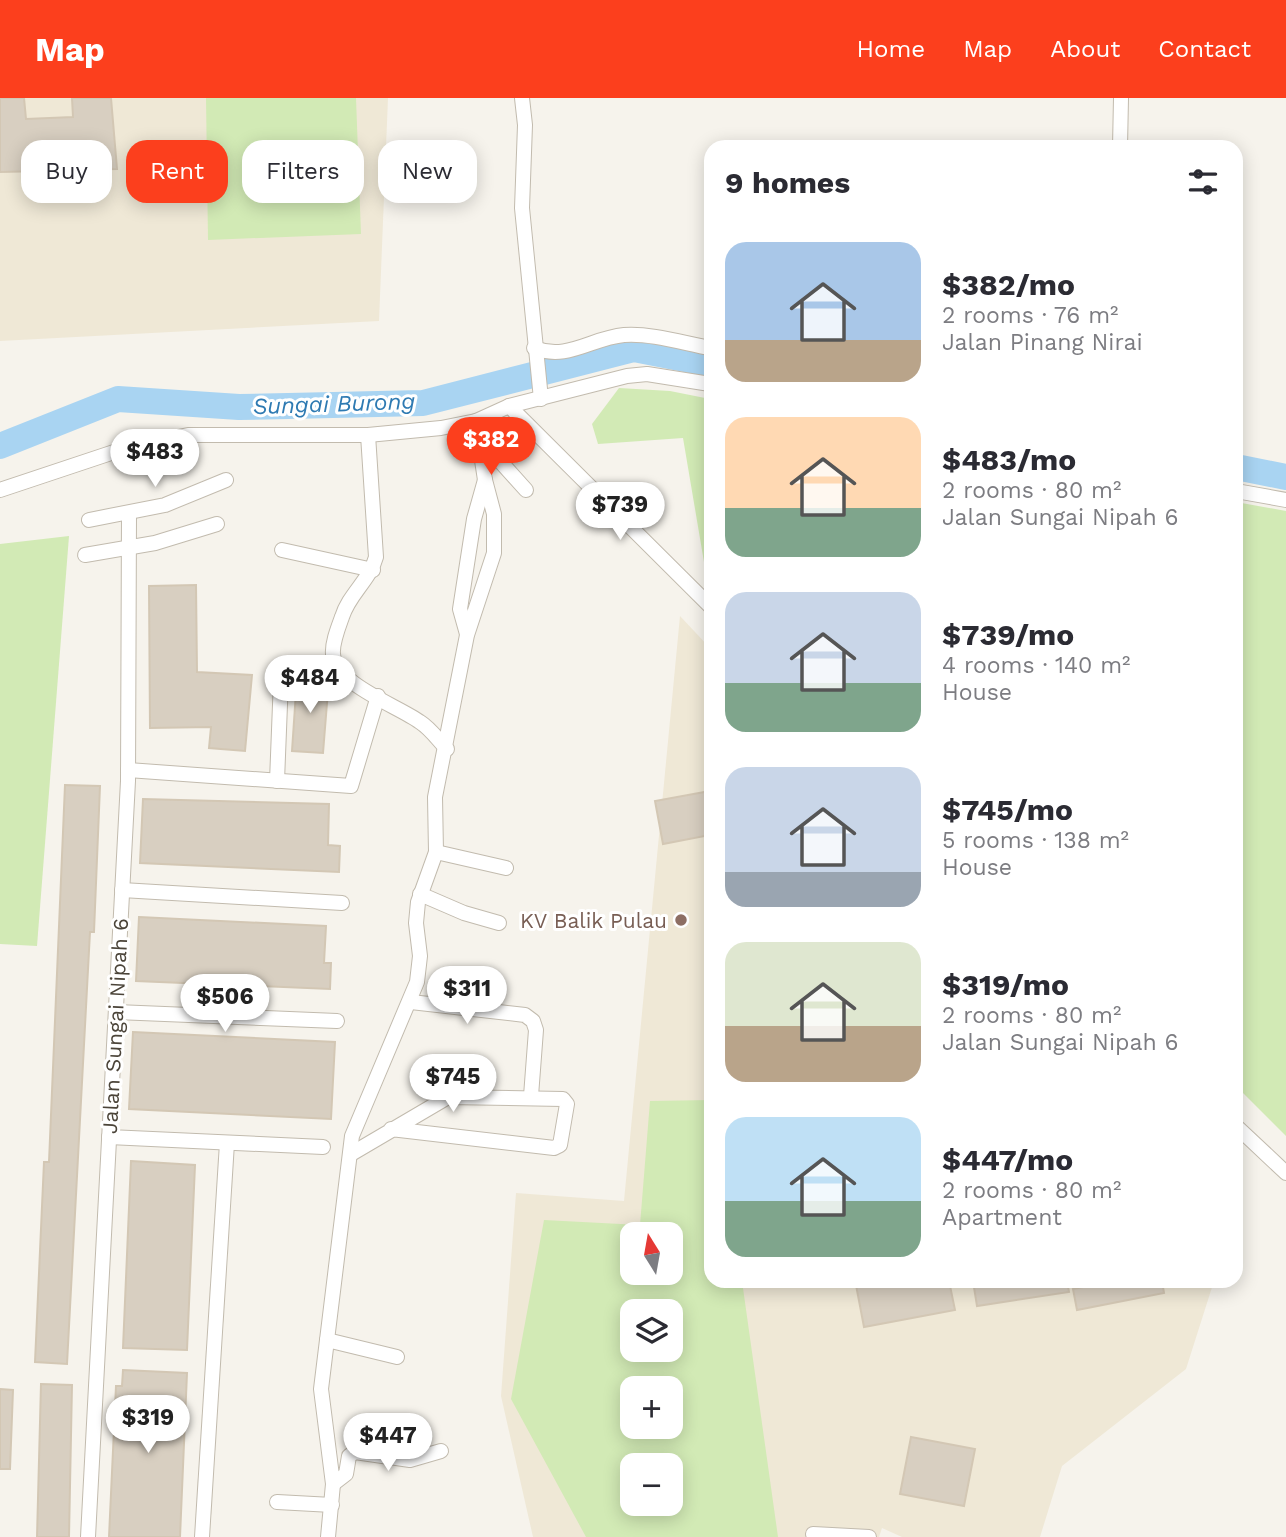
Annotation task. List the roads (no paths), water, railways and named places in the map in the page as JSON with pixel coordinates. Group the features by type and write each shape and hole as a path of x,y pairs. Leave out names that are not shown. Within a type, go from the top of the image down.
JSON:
{"street":[{"path":"522,98 525,125 522,208 540,393"},
{"path":"1120,140 1121,98"},
{"path":"535,351 568,352 623,335 704,347"},
{"path":"0,490 123,449 188,435 368,435 441,428 476,421 540,393 647,374 704,383"},
{"path":"509,406 704,600"},
{"path":"328,1537 333,1484 322,1406 327,1340 354,1129 411,1002 419,967 416,923 420,894 436,852 435,797 447,749 467,635 494,553 494,514 485,480 476,421"},
{"path":"368,435 377,540 373,570 349,601 332,653 340,672 349,680 421,722 447,749"},
{"path":"480,439 526,490"},
{"path":"89,520 165,505 226,480"},
{"path":"467,635 460,608 474,519 485,480"},
{"path":"1243,492 1286,500"},
{"name":"Jalan Sungai Nipah 6","path":"88,1537 128,770 129,514"},
{"path":"85,555 155,543 217,524"},
{"path":"282,550 373,570"},
{"path":"277,781 281,679"},
{"path":"128,770 352,786 378,696"},
{"path":"436,852 506,868"},
{"path":"122,890 342,903"},
{"path":"420,894 454,909 499,923"},
{"path":"411,1002 525,1015 533,1021 536,1030 531,1096"},
{"path":"116,1012 337,1021"},
{"path":"351,1154 391,1129 449,1097 531,1096 566,1101 560,1145 554,1148 391,1129"},
{"path":"1243,1132 1286,1172"},
{"path":"109,1137 323,1147"},
{"path":"202,1537 227,1143"},
{"path":"327,1340 397,1357"},
{"path":"333,1484 346,1474 349,1457 355,1452 410,1460 441,1451"},
{"path":"277,1502 332,1505"},
{"path":"813,1534 869,1537"}],"waterway":[{"name":"Sungai Burong","path":"0,446 118,399 239,407 423,403 634,349 704,363"},
{"name":"Sungai Burong","path":"1243,468 1286,477"}],"place":[{"name":"KV Balik Pulau","path":"681,920"}]}
